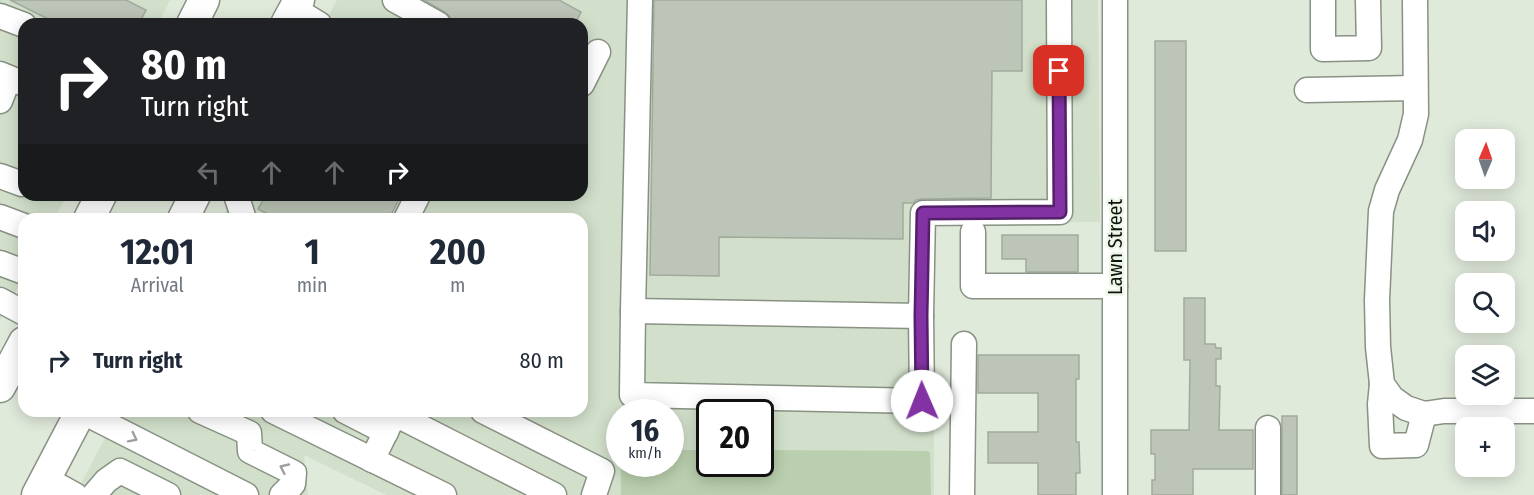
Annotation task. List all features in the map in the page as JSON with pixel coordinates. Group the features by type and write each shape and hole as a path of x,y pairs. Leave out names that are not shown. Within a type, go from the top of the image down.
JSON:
{"main road":[{"path":"0,387 13,351"},
{"path":"41,487 78,417"}],"street":[{"path":"395,0 427,18"},
{"path":"640,0 632,395 922,401 923,213 1060,212 1059,0"},
{"name":"Lawn Street","path":"1115,0 1115,495"},
{"path":"1323,0 1323,49 1369,48 1368,0"},
{"path":"1415,0 1416,114 1410,140 1387,190 1381,211 1378,347 1387,391 1406,408 1424,414 1444,411 1534,411"},
{"path":"0,16 18,23"},
{"path":"588,72 598,52"},
{"path":"0,101 11,79"},
{"path":"1307,90 1415,88"},
{"path":"0,176 18,183"},
{"path":"0,216 18,224"},
{"path":"973,232 973,286 1115,286"},
{"path":"0,263 18,270"},
{"path":"0,300 18,310"},
{"path":"633,311 921,316"},
{"path":"962,495 964,344"},
{"path":"1387,391 1380,404 1382,446 1416,446 1424,414"},
{"path":"93,417 246,495"},
{"path":"213,417 249,433 250,452 294,473 293,484 282,495"},
{"path":"285,417 444,495"},
{"path":"495,417 602,471 594,495"},
{"path":"372,460 392,419 554,495"},
{"path":"1268,428 1268,495"},
{"path":"94,495 106,481 120,471 168,495"},
{"path":"41,487 75,495"}],"shaded area":[{"path":"0,0 170,0 161,18 18,18 18,201 64,201 57,213 18,213 18,287 0,321"},
{"path":"337,0 1098,0 1100,222 934,222 934,495 386,495 304,455 308,495 75,495 116,417 588,417 588,213 224,213 231,201 588,201 588,18 327,18"},
{"path":"684,450 696,450 696,477 774,477 774,450 928,451 930,453 931,495 621,495 621,477 684,477"}],"building":[{"path":"10,0 126,0 146,10 142,18 46,18"},
{"path":"424,0 559,0 581,12 578,18 450,18 445,12"},
{"path":"654,0 1022,0 1022,71 992,71 991,198 923,199 913,203 903,203 903,239 719,237 719,276 650,275"},
{"path":"1155,41 1186,41 1186,251 1155,251"},
{"path":"263,201 398,201 392,213 266,213 258,209"},
{"path":"1002,235 1078,235 1078,272 1026,272 1026,259 1002,259"},
{"path":"1184,298 1205,298 1205,344 1215,344 1216,348 1221,348 1221,359 1216,359 1216,386 1220,386 1219,430 1253,430 1253,469 1193,469 1193,495 1152,495 1152,480 1155,480 1155,454 1151,454 1151,430 1189,430 1190,360 1184,360"},
{"path":"978,355 1079,355 1079,379 1076,379 1076,442 1079,442 1080,473 1076,473 1076,495 1038,495 1038,463 988,463 988,432 1038,432 1038,393 978,393"},
{"path":"1282,416 1297,416 1297,495 1282,495"}],"route":[{"path":"922,401 923,213 1060,212 1059,71"}]}
